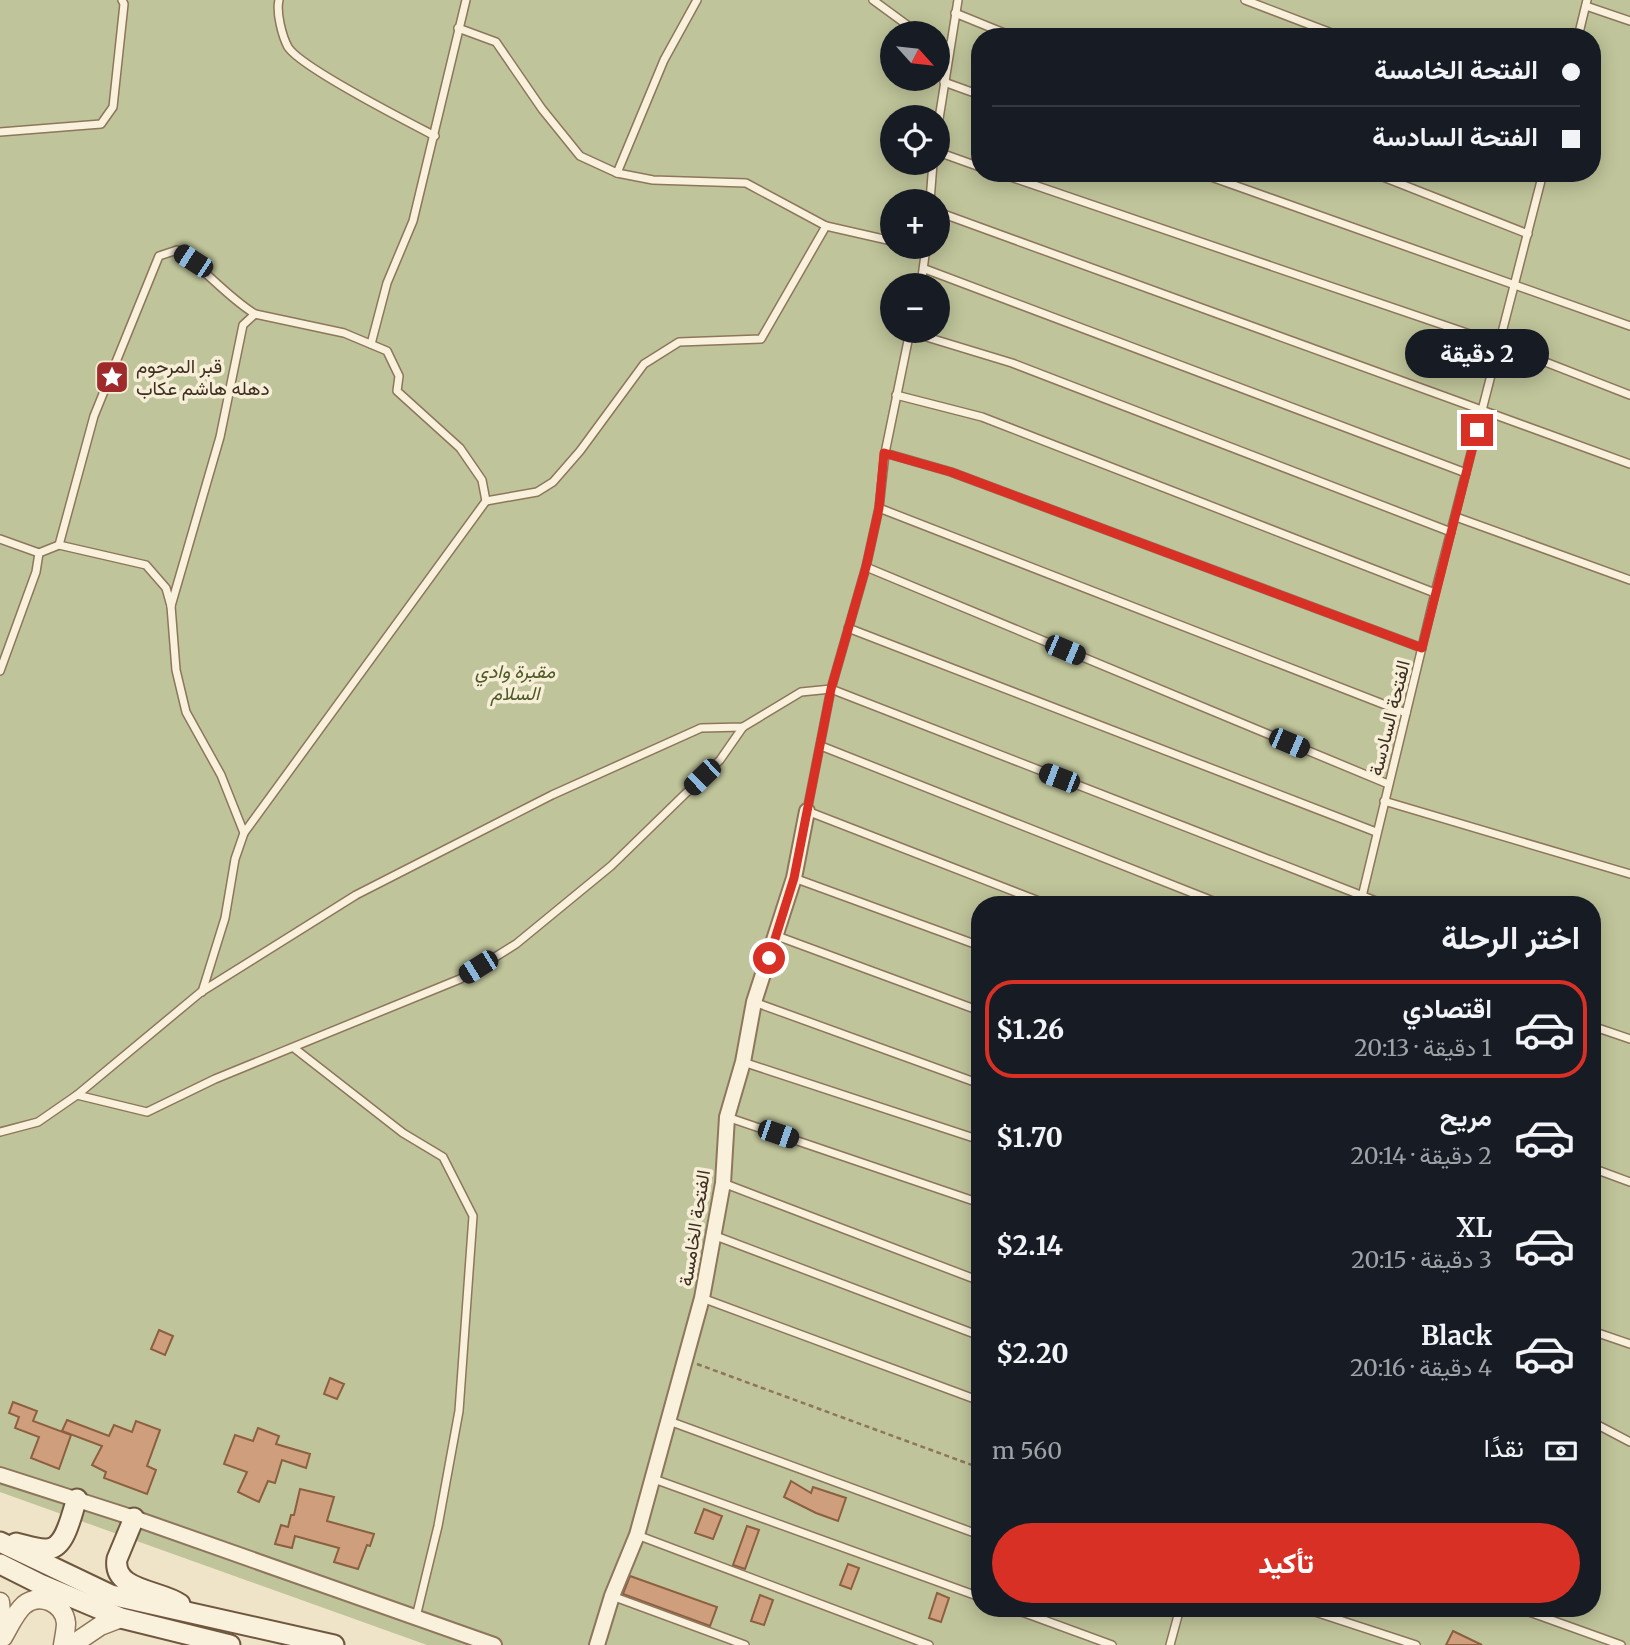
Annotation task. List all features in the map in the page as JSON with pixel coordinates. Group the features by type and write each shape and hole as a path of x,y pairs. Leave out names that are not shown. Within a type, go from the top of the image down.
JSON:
{"main road":[{"path":"0,1541 46,1550 55,1546 63,1539 77,1499"},
{"path":"134,1518 117,1559 120,1576 129,1584 166,1596 192,1614"},
{"path":"0,1541 111,1595 334,1645"},
{"path":"0,1564 121,1618 230,1645"}],"street":[{"name":"الفتحة الخامسة","path":"597,1645 612,1596 637,1535 654,1479 702,1298 723,1182 727,1117 743,1062 754,1002 794,878 807,811"},
{"path":"0,1475 134,1518 494,1645"},
{"path":"2,1641 24,1605 41,1599 50,1601 63,1613 66,1622 63,1645"},
{"path":"0,1602 2,1641"},
{"path":"72,1645 100,1626 121,1618"}],"lane":[{"path":"0,132 101,124 113,107 124,4 122,0"},
{"path":"279,0 281,23 288,47 297,57 435,136"},
{"path":"372,344 387,283 413,221 466,0"},
{"path":"617,173 664,60 697,0"},
{"path":"873,0 902,21"},
{"path":"950,46 958,0"},
{"path":"1245,0 1318,28"},
{"path":"1580,28 1586,3 1630,21"},
{"path":"955,13 992,28"},
{"path":"458,28 496,43 542,110 580,156 617,173 653,180 746,183 826,226 880,238"},
{"path":"950,84 971,91"},
{"path":"950,156 971,164"},
{"path":"1025,182 1499,344 1630,396"},
{"path":"1225,182 1630,326"},
{"path":"1396,182 1528,234"},
{"name":"الفتحة السادسة","path":"1363,895 1376,832 1541,182"},
{"path":"950,216 1630,464"},
{"path":"485,501 537,492 553,482 580,451 644,364 679,342 761,339 826,226"},
{"path":"59,545 94,416 159,256 177,250 193,261 241,306 255,314 344,333 387,351 399,376 397,391 460,448 482,480 485,501 244,833 235,859 225,918 201,992"},
{"path":"924,273 925,259"},
{"path":"925,269 1466,473"},
{"path":"171,606 220,437 243,325 255,314"},
{"path":"907,343 884,453 879,508 866,567 831,689 807,811 1026,896"},
{"path":"948,343 1012,363 1451,532"},
{"path":"896,395 982,417 1436,593"},
{"path":"884,453 951,472 1422,648"},
{"path":"879,508 1406,713"},
{"path":"1456,517 1630,580"},
{"path":"0,539 39,553 59,545 146,565 166,588 171,606 176,670 187,712 221,775 244,833"},
{"path":"0,671 36,572 39,553"},
{"path":"866,567 1388,784"},
{"path":"848,628 1376,832"},
{"path":"77,1095 147,1112 215,1079 460,979 516,944 611,866 720,760 743,727 801,692 831,689 1363,895"},
{"path":"0,1132 37,1122 77,1095 201,992 356,895 552,795 701,728 743,727"},
{"path":"821,746 1200,896"},
{"path":"1384,801 1630,874"},
{"path":"794,878 971,943"},
{"path":"777,936 971,1008"},
{"path":"754,1002 971,1081"},
{"path":"1601,1029 1630,1039"},
{"path":"294,1048 403,1133 443,1157 473,1216 459,1411 438,1527 416,1617"},
{"path":"743,1062 971,1137"},
{"path":"727,1117 971,1200"},
{"path":"1601,1171 1630,1182"},
{"path":"723,1182 971,1277"},
{"path":"712,1234 971,1333"},
{"path":"702,1298 971,1398"},
{"path":"1601,1334 1630,1344"},
{"path":"670,1421 971,1532"},
{"path":"1601,1427 1630,1442"},
{"path":"654,1479 971,1594"},
{"path":"637,1535 929,1645"},
{"path":"612,1596 745,1645"},
{"path":"1036,1617 1112,1645"},
{"path":"1170,1645 1178,1617"},
{"path":"1330,1617 1416,1645"},
{"path":"1543,1617 1621,1645"}],"path":[{"path":"685,1360 971,1465"}],"green space":[{"name":"مقبرة وادي السلام","path":"0,0 1630,0 1630,1645 427,1645 0,1492"}],"building":[{"path":"159,1330 173,1336 165,1355 151,1349"},
{"path":"330,1378 344,1384 337,1399 324,1394"},
{"path":"13,1402 37,1411 33,1421 71,1435 59,1469 31,1458 39,1437 15,1428 19,1417 9,1413"},
{"path":"67,1420 109,1436 114,1425 132,1432 136,1421 160,1430 147,1466 156,1470 147,1494 104,1478 106,1472 92,1465 102,1446 62,1431"},
{"path":"258,1428 279,1436 276,1444 310,1454 306,1468 282,1460 275,1483 268,1481 259,1502 238,1492 247,1472 224,1464 235,1435 253,1441"},
{"path":"791,1481 811,1493 813,1487 846,1498 838,1521 784,1497"},
{"path":"300,1489 334,1497 327,1521 374,1534 358,1569 334,1562 339,1548 295,1536 292,1548 275,1544 281,1525 288,1527 291,1515 294,1515"},
{"path":"704,1509 722,1516 713,1539 695,1533"},
{"path":"747,1526 759,1530 745,1569 733,1565"},
{"path":"848,1564 859,1568 851,1589 840,1585"},
{"path":"630,1576 717,1607 710,1626 623,1594"},
{"path":"937,1593 949,1598 941,1622 929,1618"},
{"path":"760,1595 773,1600 764,1625 751,1621"},
{"path":"1453,1631 1482,1645 1446,1645"}],"place":[{"name":"قبر المرحوم دهله هاشم عكاب","path":"112,377"}],"route":[{"path":"769,958 794,878 831,689 866,567 879,508 884,453 951,472 1422,648 1477,430"}]}
